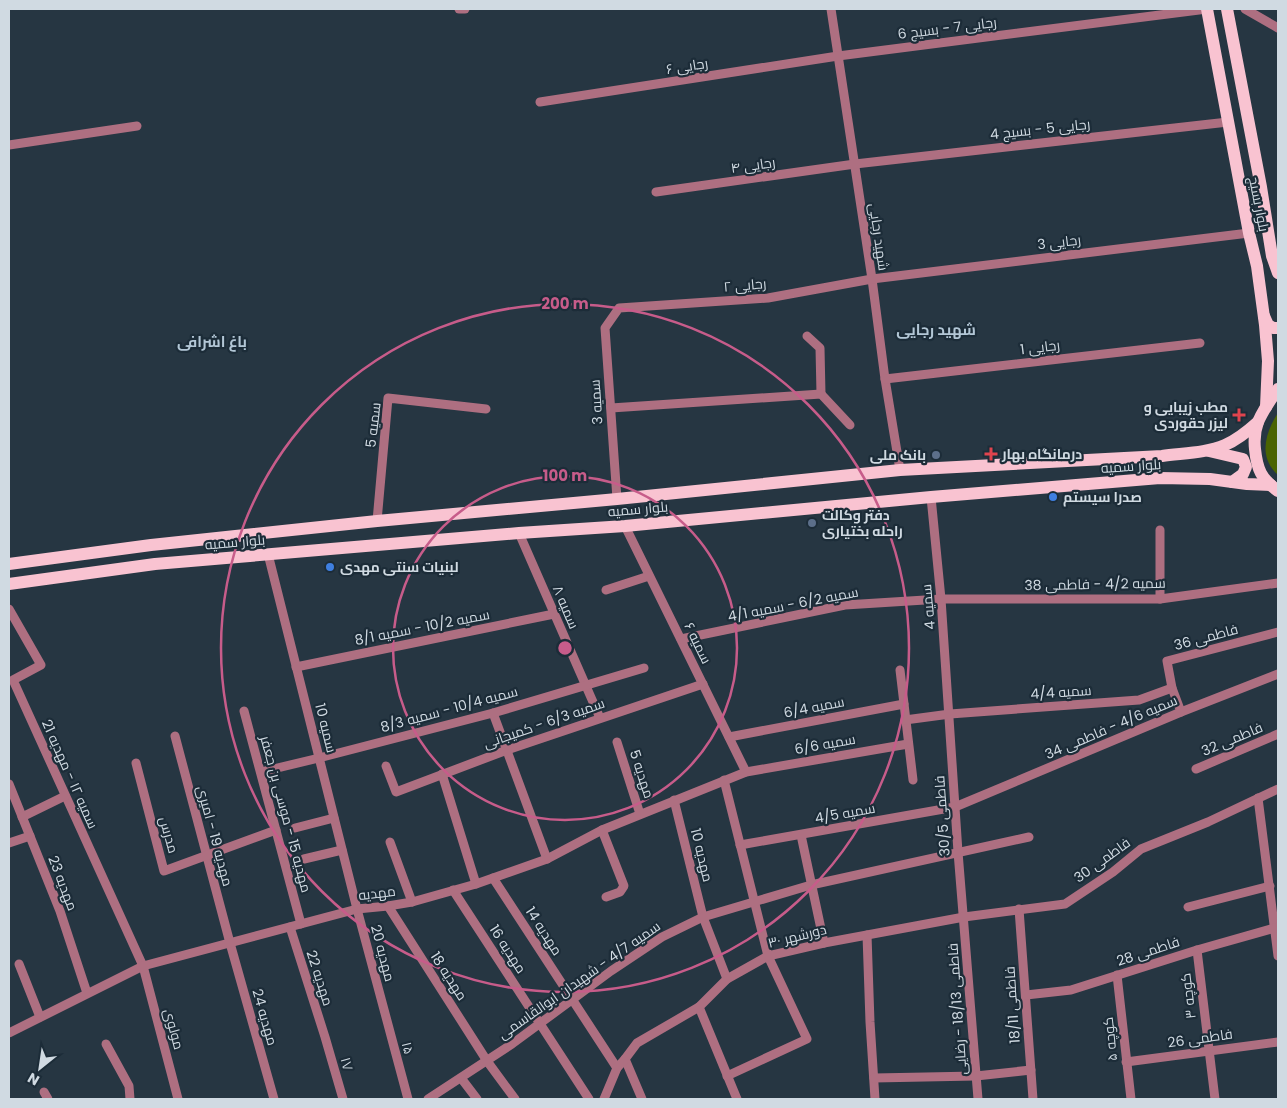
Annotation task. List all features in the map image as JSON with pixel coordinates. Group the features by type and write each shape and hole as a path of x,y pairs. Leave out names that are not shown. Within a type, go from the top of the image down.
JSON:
{"main road":[{"name":"بلوار بسیج","path":"1207,9 1249,233 1257,266 1268,361 1266,407"},
{"name":"بلوار بسیج","path":"1227,9 1261,187 1272,256 1278,273"},
{"path":"1264,316 1268,325 1278,328"},
{"path":"1274,488 1267,483 1257,466 1254,440 1258,422 1278,389"},
{"name":"بلوار سمیه","path":"9,564 151,545 377,521 900,470 1162,456 1227,445 1258,422"},
{"path":"1205,450 1243,459 1246,467 1244,474 1232,482"},
{"name":"بلوار سمیه","path":"9,584 155,564 519,533 625,526 1160,478 1210,479 1274,488"}],"street":[{"path":"460,9 465,9"},
{"name":"شهید رجایی","path":"831,9 872,279 884,379 900,470"},
{"name":"رجایی 7 - بسیج 6","path":"838,56 1207,9"},
{"path":"1244,9 1278,28"},
{"name":"رجایی ۶","path":"540,102 838,56"},
{"name":"رجایی 5 - بسیج 4","path":"854,164 1228,122"},
{"path":"9,146 137,126"},
{"name":"رجایی ۴","path":"656,192 854,164"},
{"name":"رجایی 3","path":"872,279 1249,233"},
{"name":"رجایی ۲","path":"619,308 768,298 872,279"},
{"name":"سمیه 3","path":"617,499 604,328 619,308"},
{"path":"808,336 820,348 821,394 850,425"},
{"name":"رجایی 1","path":"884,379 1200,342"},
{"path":"611,408 821,394"},
{"name":"سمیه 5","path":"377,521 388,398 486,409"},
{"name":"سمیه 4","path":"931,498 942,599 950,714"},
{"name":"سمیه ۶","path":"625,526 746,772"},
{"path":"1160,530 1160,599"},
{"name":"سمیه ۸","path":"519,533 600,718"},
{"name":"سمیه 10","path":"268,554 357,909"},
{"path":"606,590 649,576"},
{"name":"سمیه 4/2 - فاطمی 38","path":"942,599 1160,599 1278,583"},
{"name":"سمیه 6/2 - سمیه 4/1","path":"681,639 845,605 942,599"},
{"name":"سمیه ۱۲ - مهدیه 21","path":"9,609 41,665 13,680 143,966"},
{"name":"سمیه 10/2 - سمیه 8/1","path":"296,666 554,614"},
{"name":"فاطمی 36","path":"1172,688 1167,661 1278,632"},
{"name":"سمیه 10/4 - سمیه 8/3","path":"260,772 493,713 644,668"},
{"path":"900,670 913,780"},
{"name":"سمیه 4/6 - فاطمی 34","path":"955,807 1181,712 1278,674"},
{"name":"سمیه 6/3 - کمیجانی","path":"386,766 396,792 507,750 703,684"},
{"path":"1172,688 1181,712"},
{"name":"سمیه 4/4","path":"905,720 950,714 1139,700 1172,688"},
{"name":"سمیه 6/4","path":"729,737 904,704"},
{"name":"مهدیه 15 - موسی بن جعفر","path":"244,712 302,924"},
{"path":"493,713 547,859"},
{"name":"فاطمی 30/5","path":"950,714 958,852 964,917"},
{"name":"فاطمی 32","path":"1196,769 1278,734"},
{"name":"مهدیه 19 - امیری","path":"174,736 230,943"},
{"name":"مهدیه 5","path":"617,742 640,814"},
{"name":"سمیه 6/6","path":"746,772 908,744"},
{"name":"مدرس","path":"136,763 164,870 206,856"},
{"name":"مهدیه","path":"9,1033 143,966 357,909 412,902 476,884 547,859 602,830 746,772"},
{"path":"442,774 476,884"},
{"path":"724,780 768,956 807,1040 727,1076"},
{"name":"مهدیه 23","path":"9,784 60,911 87,993"},
{"name":"فاطمی 30","path":"964,917 1065,904 1113,872 1141,849 1208,822 1278,788"},
{"path":"22,817 66,796"},
{"path":"1258,798 1277,928 1278,956"},
{"name":"مهدیه 10","path":"674,800 703,917 726,979"},
{"name":"سمیه 4/5","path":"740,845 955,807"},
{"path":"295,828 334,818"},
{"path":"206,856 276,830"},
{"path":"602,830 624,886 620,892 606,897"},
{"path":"801,835 824,943"},
{"path":"9,843 30,836"},
{"name":"سمیه 4/7 - شهیدان ابوالقاسمی","path":"428,1099 487,1061 662,937 703,917 811,885 1029,837"},
{"path":"390,842 412,902"},
{"path":"304,859 342,850"},
{"name":"مهدیه 14","path":"493,878 617,1068"},
{"path":"1188,907 1270,886"},
{"name":"مهدیه 16","path":"453,890 589,1099"},
{"name":"مهدیه 18","path":"388,906 487,1061 515,1099"},
{"name":"مهدیه 20","path":"357,909 382,1004"},
{"name":"فاطمی 18/11","path":"1019,909 1033,1099"},
{"name":"دورشهر ۳۰","path":"604,1099 617,1068 637,1043 699,1007 726,979 768,956 824,943 964,917"},
{"name":"فاطمی 18/13 - رضایی","path":"964,917 978,1099"},
{"name":"مهدیه 22","path":"290,927 325,1037"},
{"name":"فاطمی 28","path":"1026,996 1071,990 1196,950 1277,928"},
{"path":"868,935 870,1022 875,1099"},
{"name":"مهدیه 24","path":"230,943 274,1099"},
{"name":"کوچه ۳","path":"1196,950 1216,1099"},
{"path":"19,964 40,1017"},
{"name":"مولوی","path":"143,966 178,1099"},
{"name":"کوچه ۵","path":"1117,975 1131,1099"},
{"name":"۱۵","path":"382,1004 408,1099"},
{"path":"699,1007 737,1099"},
{"name":"۱۷","path":"325,1037 343,1099"},
{"name":"فاطمی 26","path":"1126,1062 1278,1042"},
{"path":"106,1044 129,1086 130,1099"},
{"path":"625,1059 642,1099"},
{"path":"874,1078 976,1076 1031,1070"},
{"path":"461,1078 477,1099"}],"green space":[{"path":"1278,413 1278,475 1268,461 1266,445 1273,421"}],"place":[{"name":"مطب زیبایی و لیزر حقوردی","path":"1239,415"},
{"name":"درمانگاه بهار","path":"991,454"},
{"name":"بانک ملی","path":"936,455"},
{"name":"صدرا سیستم","path":"1053,497"},
{"name":"دفتر وکالت راحله بختیاری","path":"812,523"},
{"name":"لبنیات سنتی مهدی","path":"330,567"}],"district":[{"name":"شهید رجایی","path":"936,330"},
{"name":"باغ اشرافی","path":"212,342"}]}
